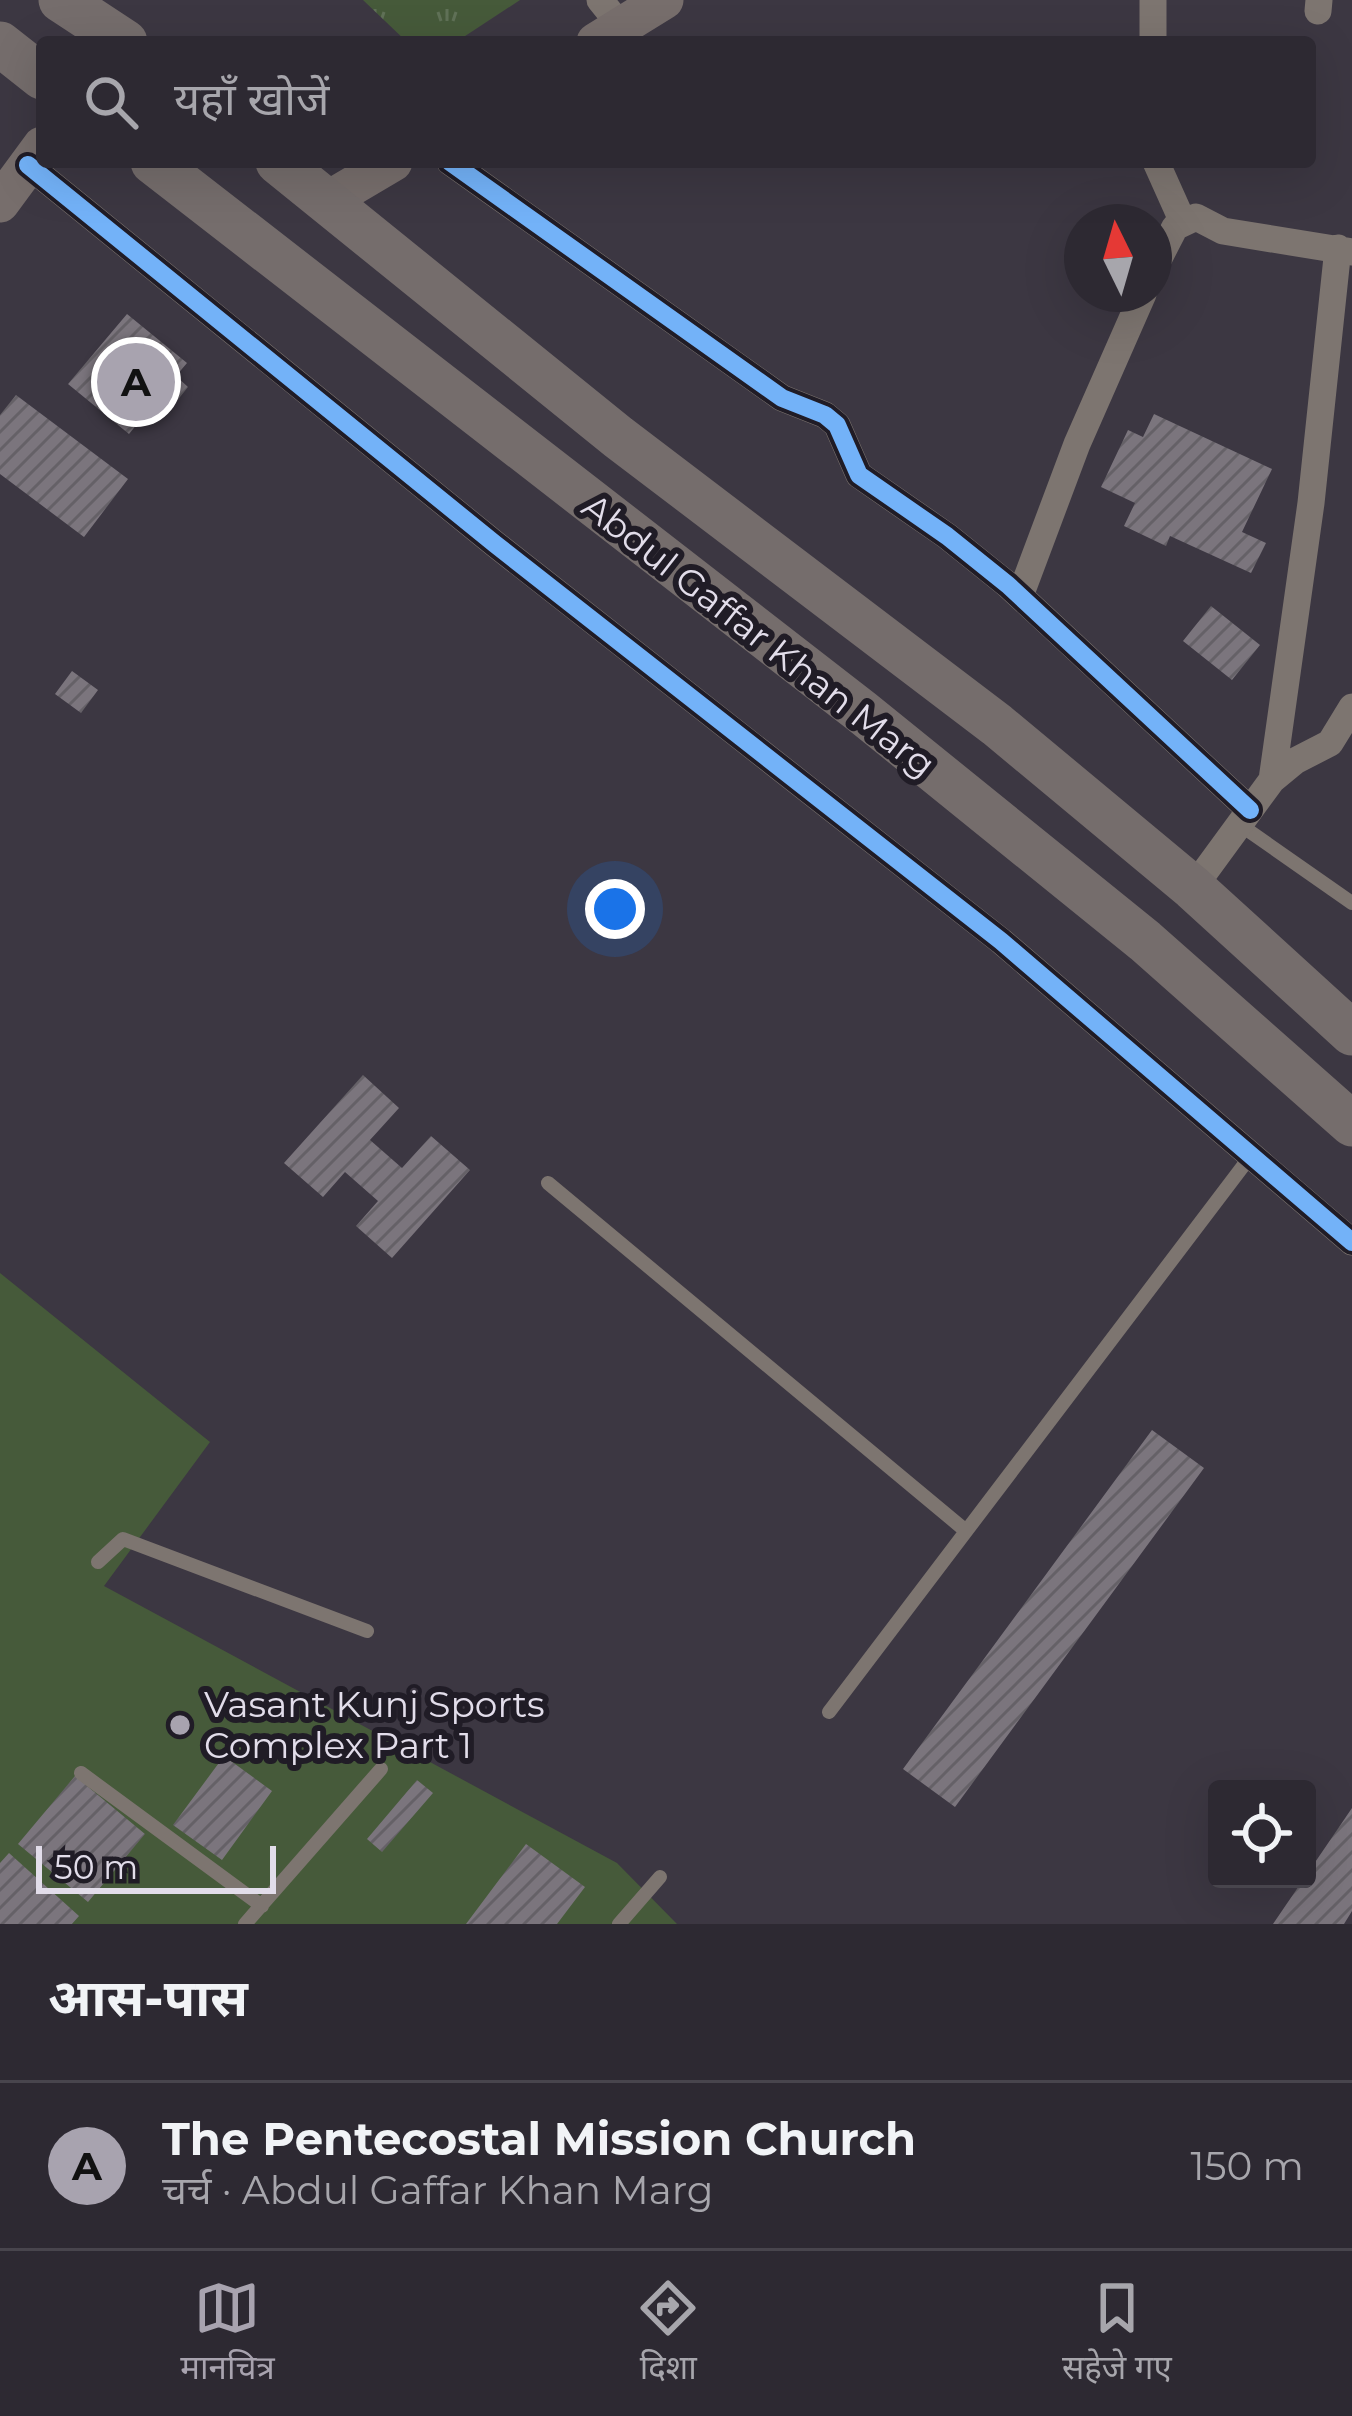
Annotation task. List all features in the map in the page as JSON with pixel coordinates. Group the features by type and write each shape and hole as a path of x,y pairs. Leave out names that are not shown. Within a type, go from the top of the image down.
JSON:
{"main road":[{"path":"62,0 114,36"},
{"path":"0,44 36,71"},
{"name":"Abdul Gaffar Khan Marg","path":"161,168 862,712 1145,941 1352,1124"},
{"name":"Abdul Gaffar Khan Marg","path":"286,168 617,437 997,725 1193,888 1352,1033"}],"street":[{"path":"606,23 664,0"},
{"path":"1153,0 1153,36"},
{"path":"0,203 35,156"},
{"path":"49,168 495,544 1001,941 1352,1242"},
{"path":"327,201 383,168"},
{"path":"458,168 782,398 825,415 837,425 859,476 947,536 1020,596 1244,817"},
{"path":"1159,168 1182,220"},
{"path":"1172,232 1182,220 1196,218 1223,231 1345,250 1272,780"},
{"path":"1020,596 1077,444 1135,312"},
{"path":"1193,888 1272,780 1330,743 1352,707"}],"lane":[{"path":"1244,817 1352,903"},
{"path":"829,1712 1253,1153"},
{"path":"548,1183 965,1531"},
{"path":"98,1562 123,1539 368,1631"},
{"path":"245,1924 381,1768"},
{"path":"81,1773 262,1906"},
{"path":"619,1924 661,1876"}],"green space":[{"path":"363,0 520,0 465,36 401,36"},
{"name":"Vasant Kunj Sports Complex Part 1","path":"0,1273 210,1442 104,1586 617,1863 677,1924 0,1924"}],"building":[{"path":"127,314 187,363 176,376 188,387 164,417 151,407 129,434 68,384"},
{"path":"16,395 128,479 84,537 0,474 0,415"},
{"path":"1154,414 1272,469 1242,532 1266,543 1251,573 1170,536 1166,546 1124,526 1135,503 1101,487 1128,430 1143,437"},
{"path":"1211,606 1260,645 1232,680 1183,641"},
{"path":"72,671 98,690 81,713 55,694"},
{"path":"363,1075 399,1108 370,1140 402,1168 431,1136 470,1170 392,1258 356,1226 378,1201 345,1172 323,1197 284,1163"},
{"path":"1152,1430 1204,1468 955,1807 903,1769"},
{"path":"224,1756 272,1791 222,1860 173,1825"},
{"path":"75,1776 145,1834 88,1902 18,1844"},
{"path":"417,1780 433,1793 382,1852 367,1839"},
{"path":"1352,1808 1352,1911 1344,1924 1273,1924 1298,1888 1316,1888 1316,1861"},
{"path":"526,1844 585,1887 557,1924 466,1924"},
{"path":"9,1853 79,1916 72,1924 0,1924 0,1863"}],"cycle path":[{"path":"28,165 495,544 1001,941 1352,1242"},
{"path":"458,168 782,398 825,415 837,425 859,475 1008,585 1250,810"}],"place":[{"name":"The Pentecostal Mission Church","path":"136,382"},
{"name":"Vasant Kunj Sports Complex Part 1","path":"180,1725"}]}
